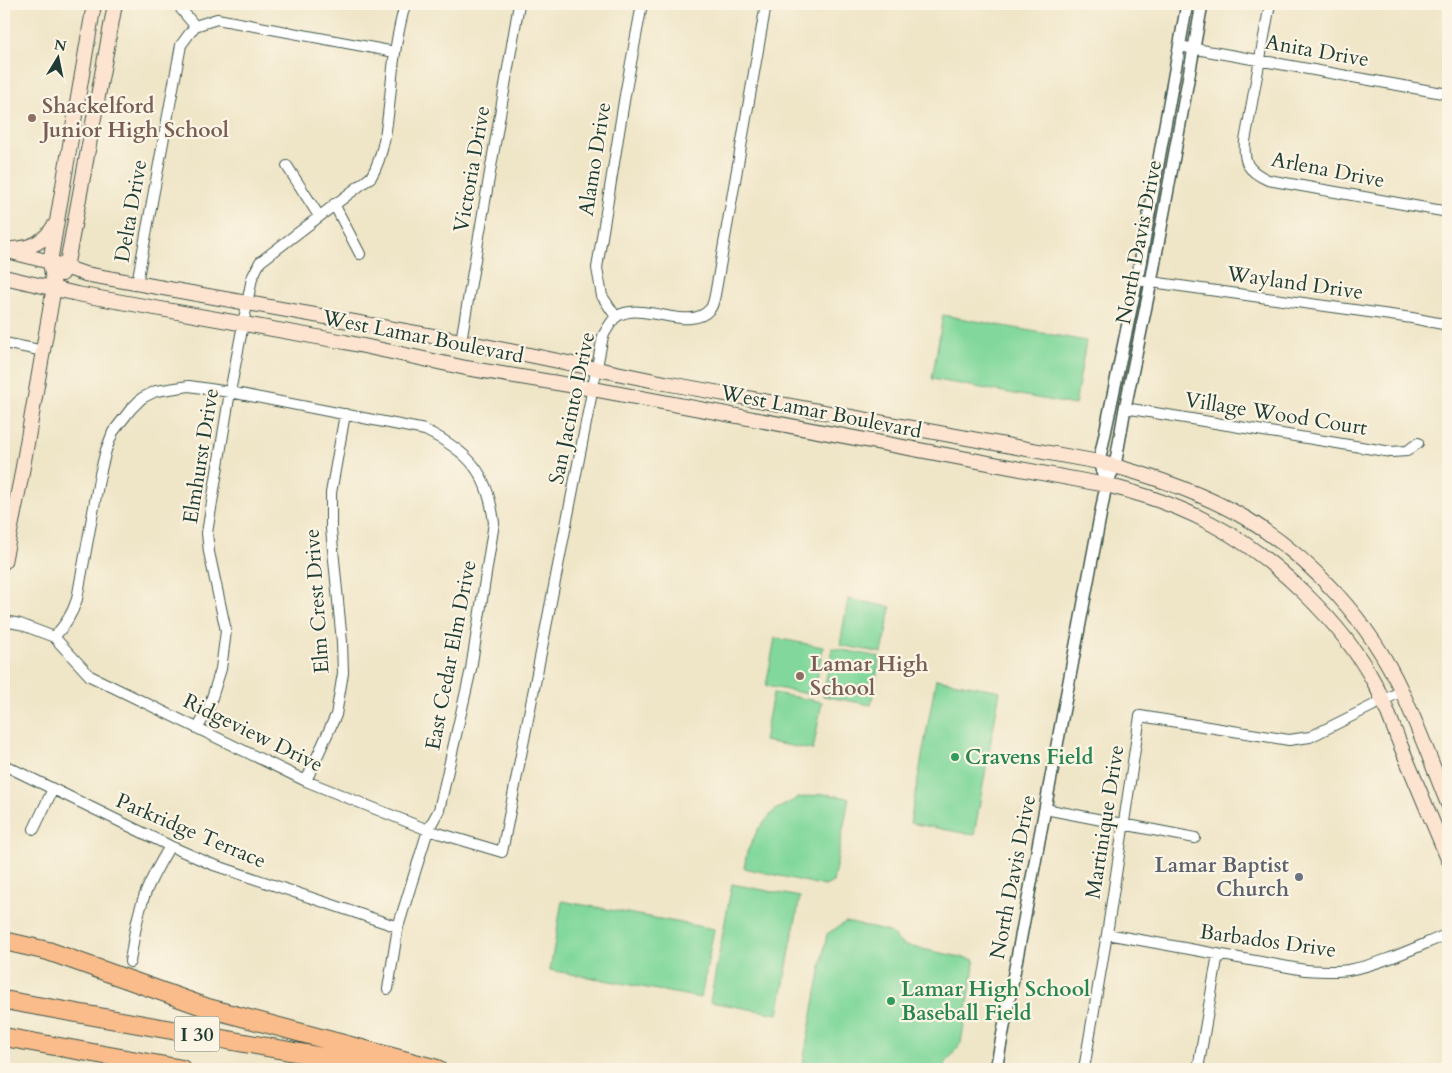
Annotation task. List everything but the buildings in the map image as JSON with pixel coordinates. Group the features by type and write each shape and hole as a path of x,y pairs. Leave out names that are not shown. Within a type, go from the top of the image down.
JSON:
{"highway":[{"path":"4,941 48,951 208,1008 438,1069"},
{"name":"I 30","path":"4,1000 390,1069"},
{"name":"I 30","path":"4,1036 182,1069"}],"main road":[{"path":"4,562 44,351 54,288 50,262 93,5 114,8 66,267 54,288"},
{"path":"4,250 32,246 50,234 56,223"},
{"name":"West Lamar Boulevard","path":"4,250 50,262 85,274 461,341 665,383 1099,462 1158,478 1246,519 1285,546 1316,574 1350,611 1373,642 1402,691 1448,804"},
{"name":"West Lamar Boulevard","path":"4,276 77,294 345,342 466,368 593,389 1106,485 1151,497 1186,511 1214,524 1247,545 1284,575 1322,611 1363,664 1382,700 1448,859"},
{"path":"662,402 665,383"}],"street":[{"name":"Elmhurst Drive","path":"198,728 209,707 222,669 226,631 209,552 207,533 230,392 252,278 260,262 371,177 378,166 386,129 395,52 405,4"},
{"name":"Victoria Drive","path":"461,341 520,4"},
{"name":"Alamo Drive","path":"616,317 602,296 597,268 642,4"},
{"name":"San Jacinto Drive","path":"502,852 602,336 616,317 634,311 682,318 698,318 710,309 715,295 766,4"},
{"name":"North Davis Drive","path":"1106,485 1099,462 1137,280 1187,4"},
{"name":"North Davis Drive","path":"996,1069 1106,485 1115,466 1202,4"},
{"name":"Arlena Drive","path":"1270,4 1244,153 1246,163 1255,174 1268,180 1448,212"},
{"path":"181,9 195,26 217,20 395,52"},
{"name":"Delta Drive","path":"137,284 181,45 195,26"},
{"name":"Anita Drive","path":"1180,46 1448,94"},
{"path":"287,166 319,216"},
{"path":"334,204 360,254"},
{"name":"Wayland Drive","path":"1137,280 1402,316 1448,325"},
{"path":"4,343 44,351"},
{"name":"East Cedar Elm Drive","path":"54,637 66,624 77,600 100,474 113,432 142,398 156,391 189,386 230,392 425,430 458,450 478,470 492,504 494,523 471,669 439,810 428,830 398,927 388,989"},
{"name":"Village Wood Court","path":"1125,408 1390,452 1406,451 1418,443"},
{"name":"Elm Crest Drive","path":"306,781 336,715 343,672 342,642 331,529 331,493 345,414"},
{"name":"Ridgeview Drive","path":"4,622 20,624 54,637 90,676 306,781 428,830 502,852"},
{"path":"1382,700 1402,691"},
{"name":"Martinique Drive","path":"1084,1069 1107,934 1140,716 1289,740 1310,737 1382,700"},
{"name":"Parkridge Terrace","path":"4,765 211,864 398,927"},
{"path":"34,829 53,789"},
{"path":"1045,809 1195,838"},
{"path":"130,962 135,929 143,899 156,869 170,846"},
{"name":"Barbados Drive","path":"1107,934 1305,970 1326,971 1348,970 1372,964 1448,934"},
{"path":"1198,1069 1218,954"}],"green space":[{"path":"943,315 1086,341 1075,405 932,379"},
{"path":"848,599 891,607 882,653 840,645"},
{"path":"775,638 823,647 814,695 766,686"},
{"path":"832,648 880,657 871,705 823,696"},
{"name":"Cravens Field","path":"936,679 1000,691 974,835 910,823"},
{"path":"773,693 822,702 813,750 764,741"},
{"path":"824,794 849,798 833,882 825,886 744,868 747,852 758,829 775,810 798,798"},
{"path":"732,884 800,897 778,1014 710,1002"},
{"path":"562,901 714,929 701,998 550,970"},
{"name":"Lamar High School Baseball Field","path":"846,922 890,932 903,945 975,960 961,1043 941,1069 802,1068 827,934"}],"place":[{"name":"Shackelford Junior High School","path":"32,118"},
{"name":"Lamar High School","path":"800,676"},
{"name":"Cravens Field","path":"955,757"},
{"name":"Lamar Baptist Church","path":"1299,877"},
{"name":"Lamar High School Baseball Field","path":"891,1001"}]}
